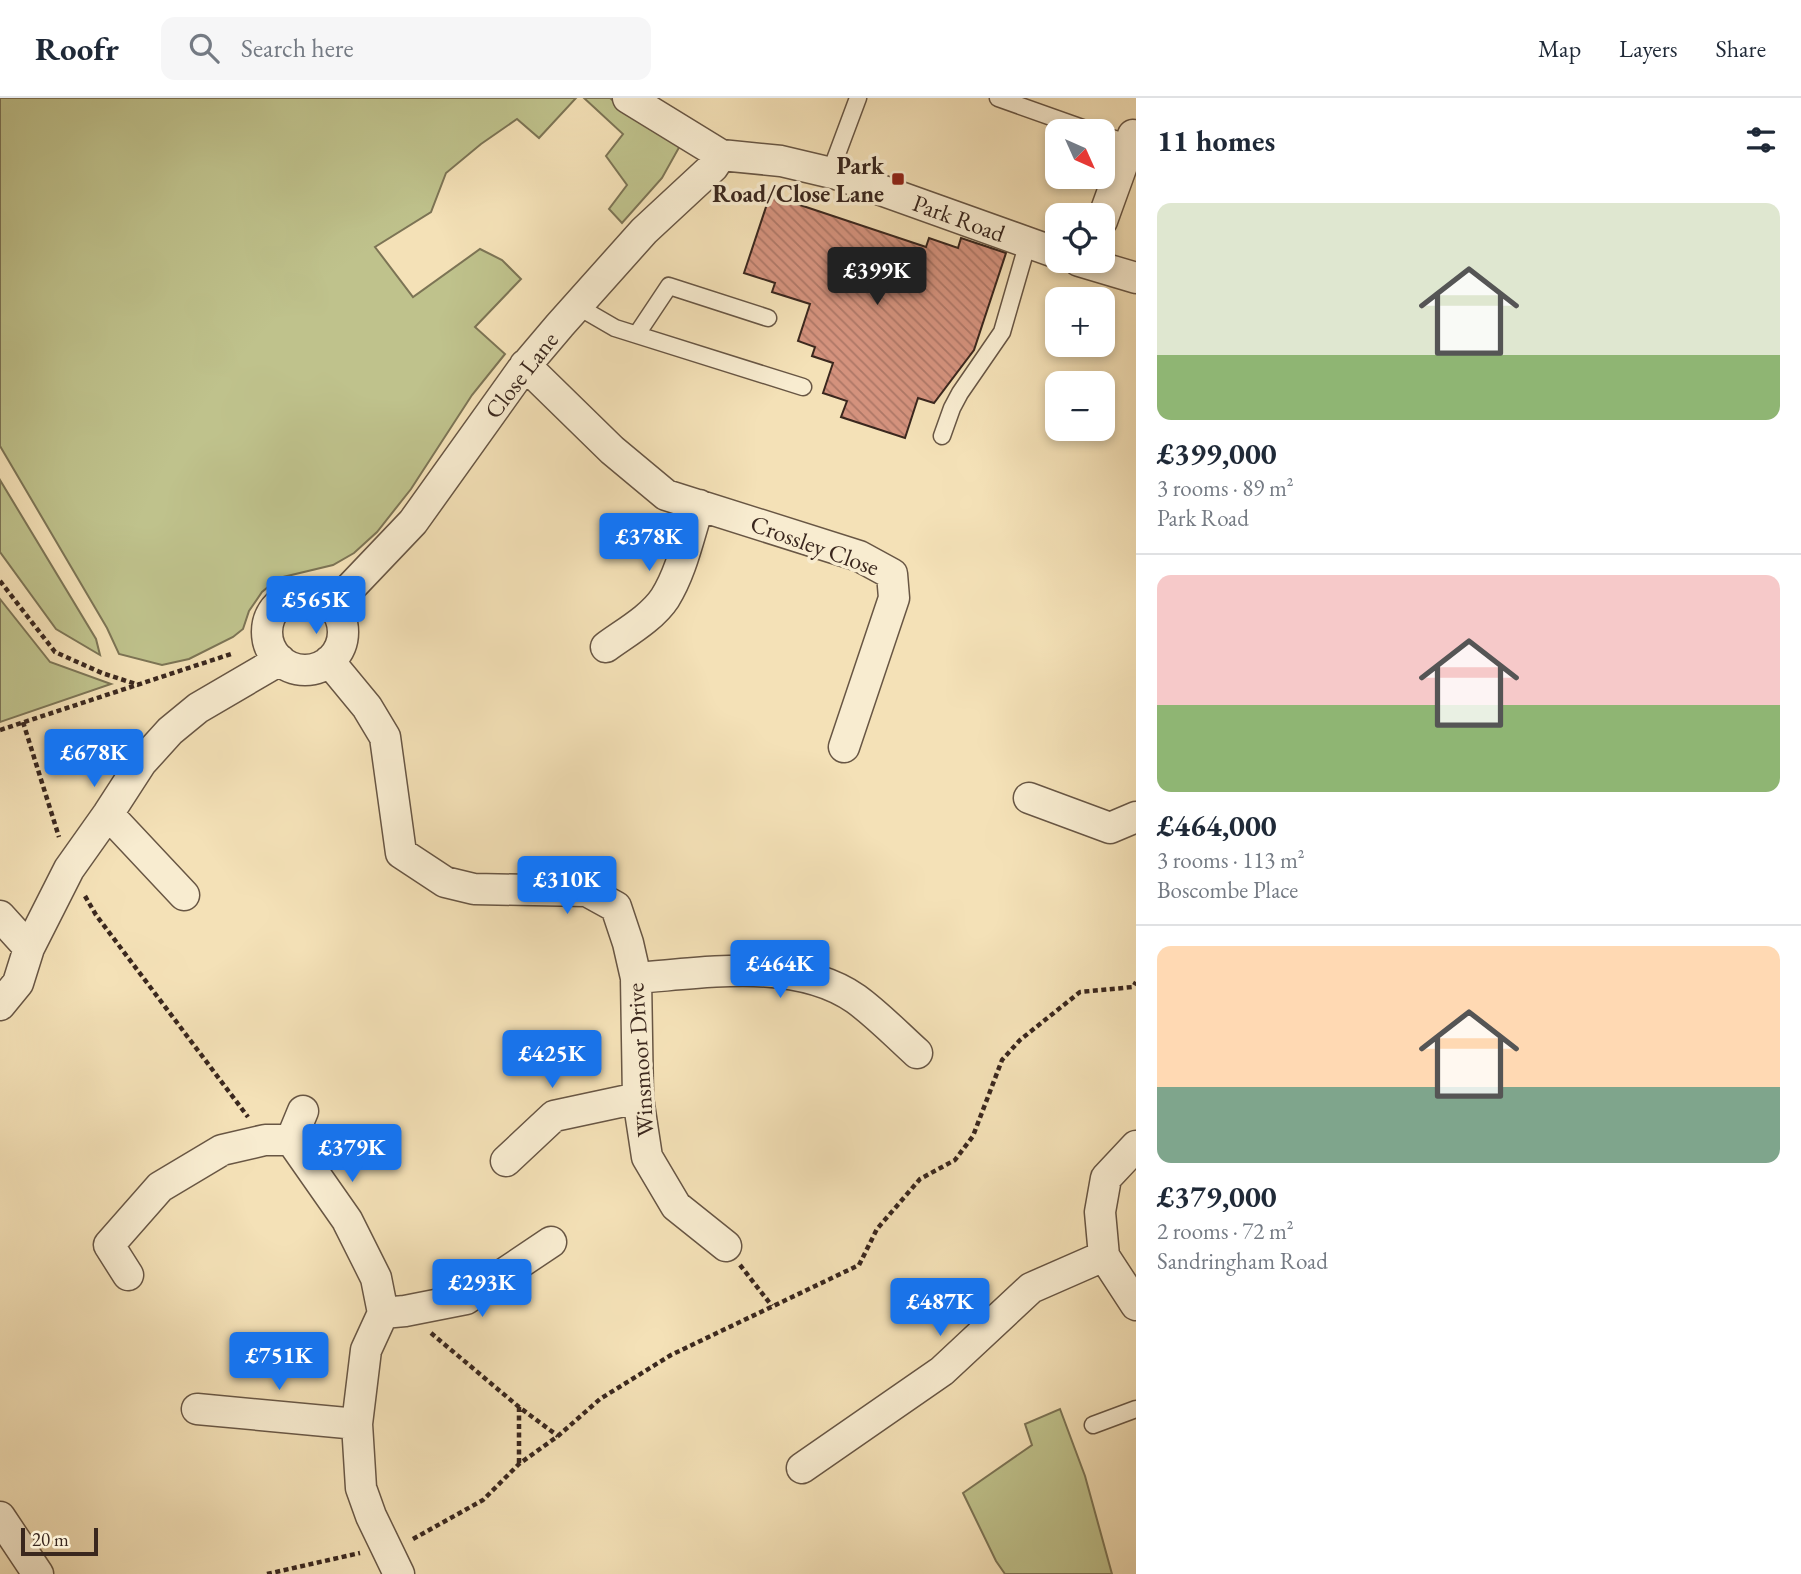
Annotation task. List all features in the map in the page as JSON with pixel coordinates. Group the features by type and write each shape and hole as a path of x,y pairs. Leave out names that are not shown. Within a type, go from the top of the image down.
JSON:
{"street":[{"name":"Park Road","path":"628,98 721,155 780,161 830,173 1045,248"},
{"path":"1107,203 1125,140"},
{"name":"Close Lane","path":"333,607 413,522 526,365 644,231 713,167 721,155"},
{"path":"1115,271 1136,278"},
{"name":"Crossley Close","path":"526,365 612,450 666,495 859,556 892,574 894,598 844,747"},
{"path":"606,647 664,600 676,574 699,505"},
{"path":"299,594 323,598 340,617 342,640 337,652 320,667 299,669 289,666 274,650 267,629 277,606 287,598 299,594"},
{"path":"0,1005 18,983 29,948 69,869 141,763 170,731 274,650"},
{"name":"Winsmoor Drive","path":"329,661 367,707 384,737 401,853 445,882 474,889 587,891 616,907 636,978 638,1098 648,1157 676,1206 726,1246"},
{"path":"1029,798 1110,828 1136,817"},
{"path":"108,814 164,855 184,895"},
{"path":"0,916 29,948"},
{"path":"636,978 751,970 819,980 856,999 917,1053"},
{"path":"506,1161 554,1116 638,1098"},
{"path":"128,1275 109,1245 160,1188 222,1150 278,1140 303,1111"},
{"path":"278,1140 346,1220 394,1312"},
{"path":"1136,1146 1106,1178 1100,1213 1104,1256 1136,1305"},
{"path":"399,1574 371,1516 361,1488 357,1424 366,1350 394,1312 466,1299 551,1242"},
{"path":"802,1468 942,1371 1031,1288 1104,1256"},
{"path":"197,1409 357,1424"},
{"path":"0,1517 38,1574"}],"lane":[{"path":"830,173 858,98"},
{"path":"998,98 1057,119"},
{"path":"942,436 951,408 1002,332 1028,242"},
{"path":"637,334 669,286 768,318"},
{"path":"577,306 615,328 803,387"},
{"path":"1093,1425 1136,1409"}],"path":[{"path":"0,581 55,652 102,673 140,685"},
{"path":"0,730 140,685 274,650"},
{"path":"23,722 69,869 96,915 278,1140"},
{"path":"267,1574 341,1559 419,1537 483,1500 519,1464 558,1436 600,1399 671,1355 859,1265 877,1228 920,1179 955,1160 973,1136 1002,1060 1020,1040 1080,992 1133,987 1136,982"},
{"path":"726,1246 772,1306"},
{"path":"394,1312 558,1436"},
{"path":"519,1407 519,1464"}],"green space":[{"path":"0,98 576,98 539,138 517,119 481,144 446,173 431,212 375,247 413,297 480,249 502,260 521,279 475,327 505,354 472,395 411,489 377,532 354,553 333,565 279,578 262,592 249,611 243,629 233,637 189,659 162,665 119,654 107,628 0,446"},
{"path":"584,98 610,98 632,116 681,144 662,178 622,223 609,209 627,185 606,156 623,134"},
{"path":"0,480 96,639 100,655 56,629 0,552"},
{"path":"0,599 50,662 111,684 0,722"},
{"path":"1060,1409 1085,1476 1112,1574 1005,1574 963,1493 1032,1445 1025,1424"}],"building":[{"path":"770,195 926,247 929,238 958,248 961,238 1006,253 974,350 934,403 918,398 905,438 841,417 847,401 823,393 833,363 812,356 815,347 798,341 810,304 772,292 775,283 744,273"}],"place":[{"name":"Park Road/Close Lane","path":"898,179"}]}
